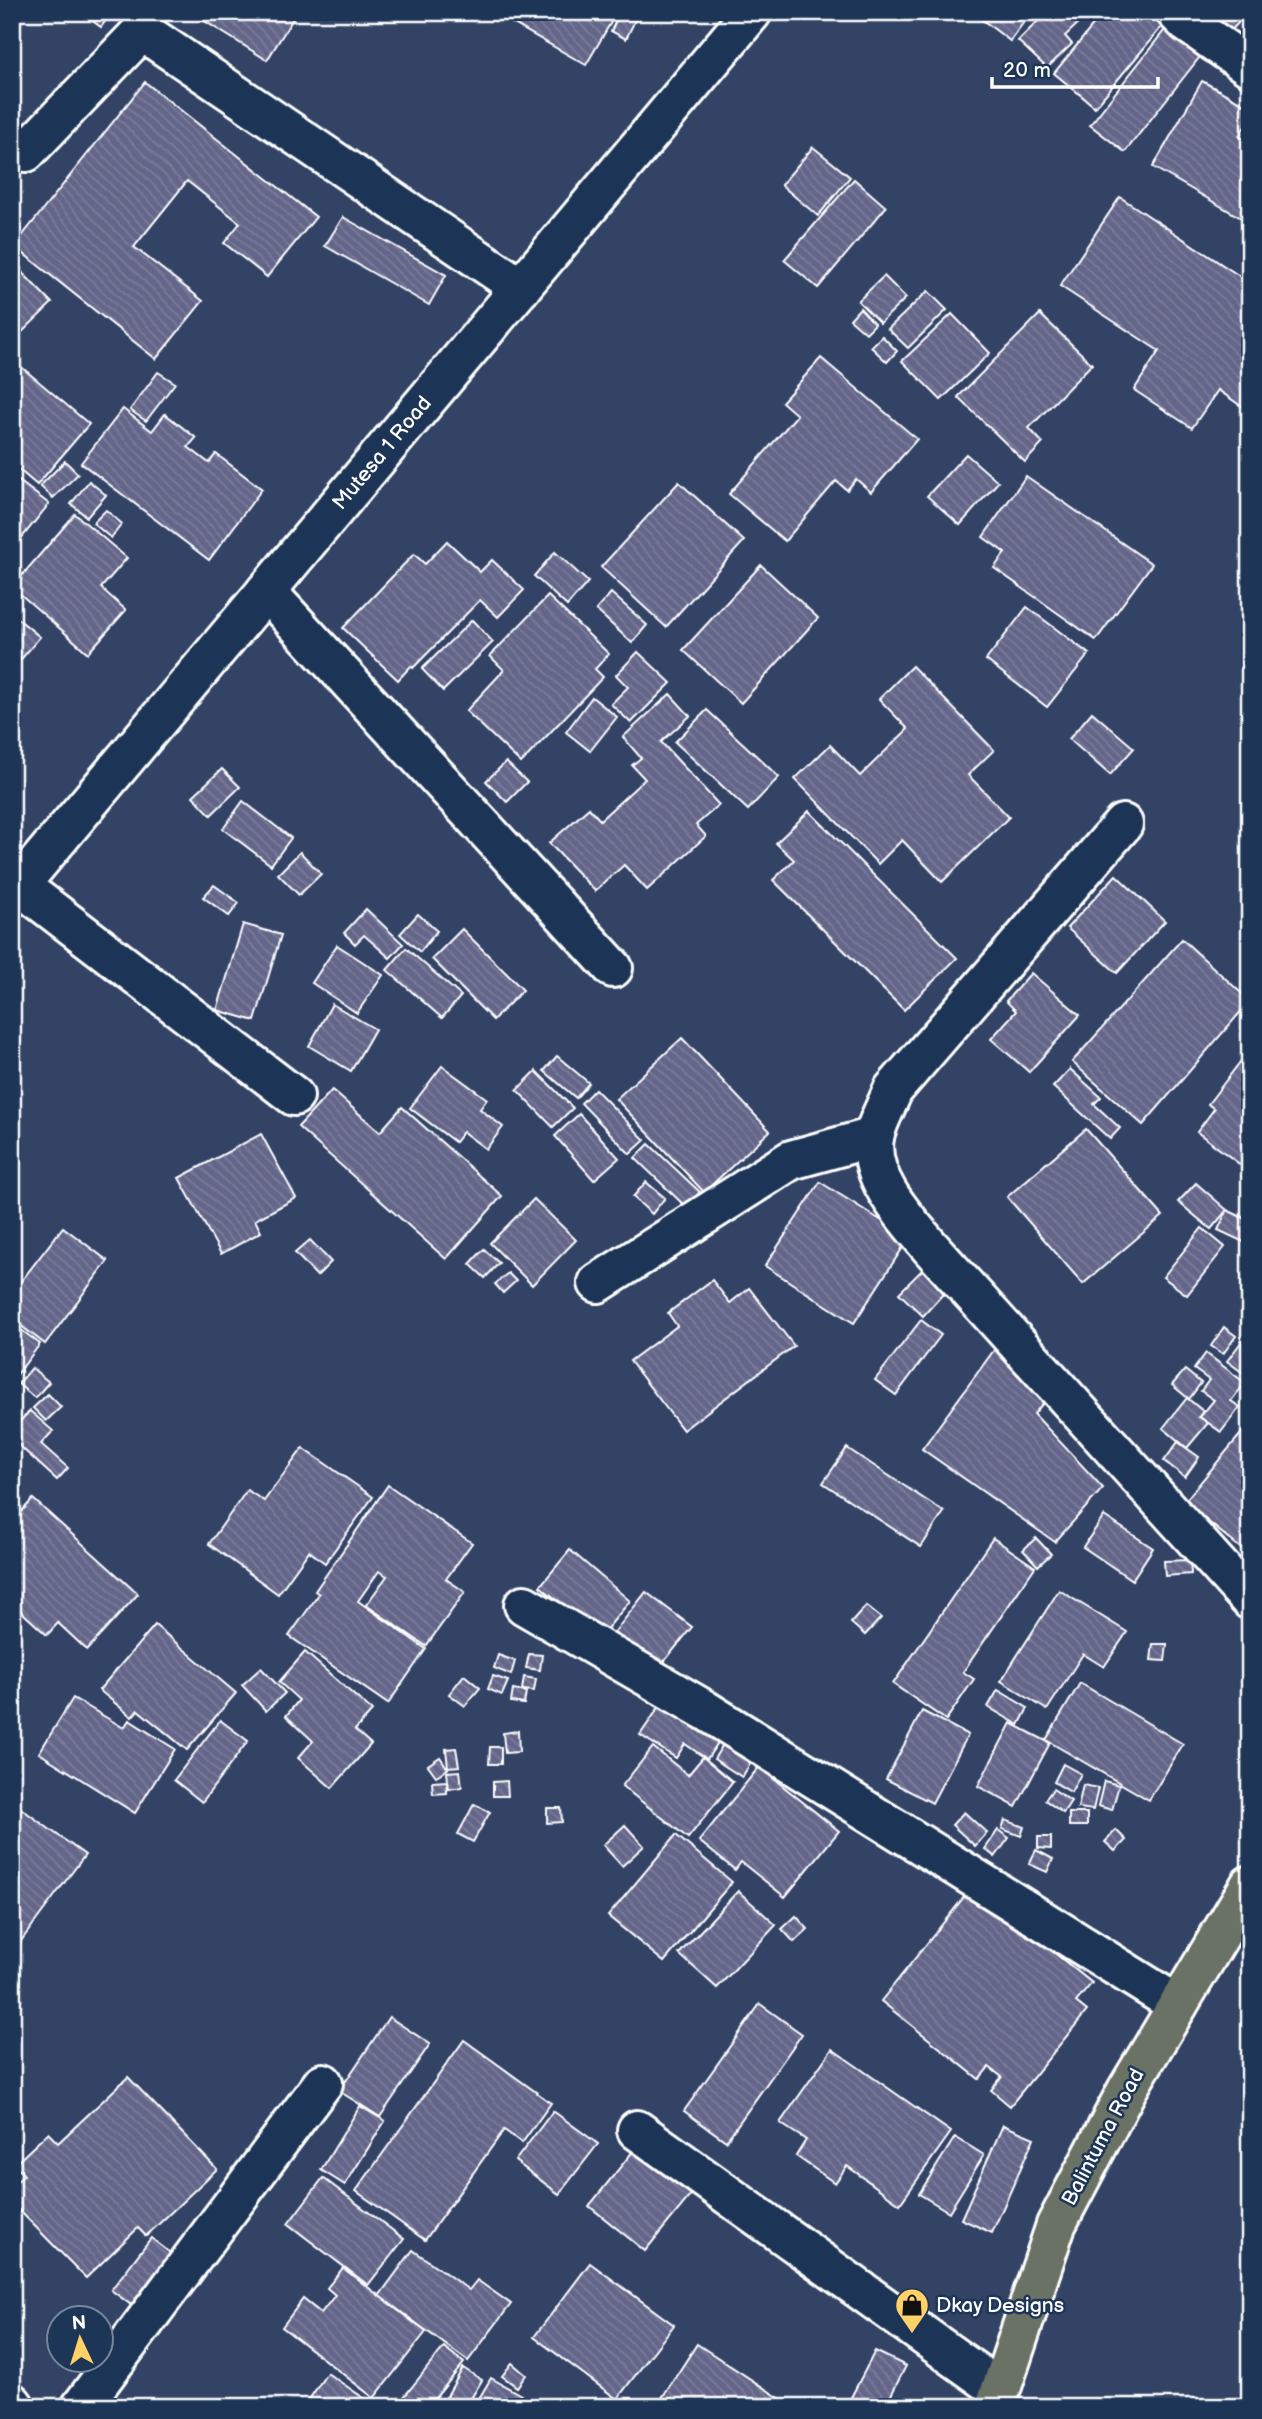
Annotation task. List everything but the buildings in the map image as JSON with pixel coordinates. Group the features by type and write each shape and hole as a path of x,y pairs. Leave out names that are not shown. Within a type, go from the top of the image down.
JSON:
{"main road":[{"name":"Balintuma Road","path":"997,2398 1056,2225 1127,2090 1250,1885"}],"street":[{"path":"1176,12 1187,23 1250,67"},
{"name":"Mutesa 1 Road","path":"16,890 521,288 737,17"},
{"path":"26,152 142,31 521,288"},
{"path":"266,591 613,968"},
{"path":"1123,824 893,1090 874,1137 876,1168 893,1201 930,1247 1250,1600"},
{"path":"16,890 293,1096"},
{"path":"598,1283 791,1160 874,1137"},
{"path":"524,1605 705,1710 1178,2005"},
{"path":"81,2407 323,2083"},
{"path":"637,2130 997,2398"}],"place":[{"name":"Dkay Designs","path":"912,2335"}]}
